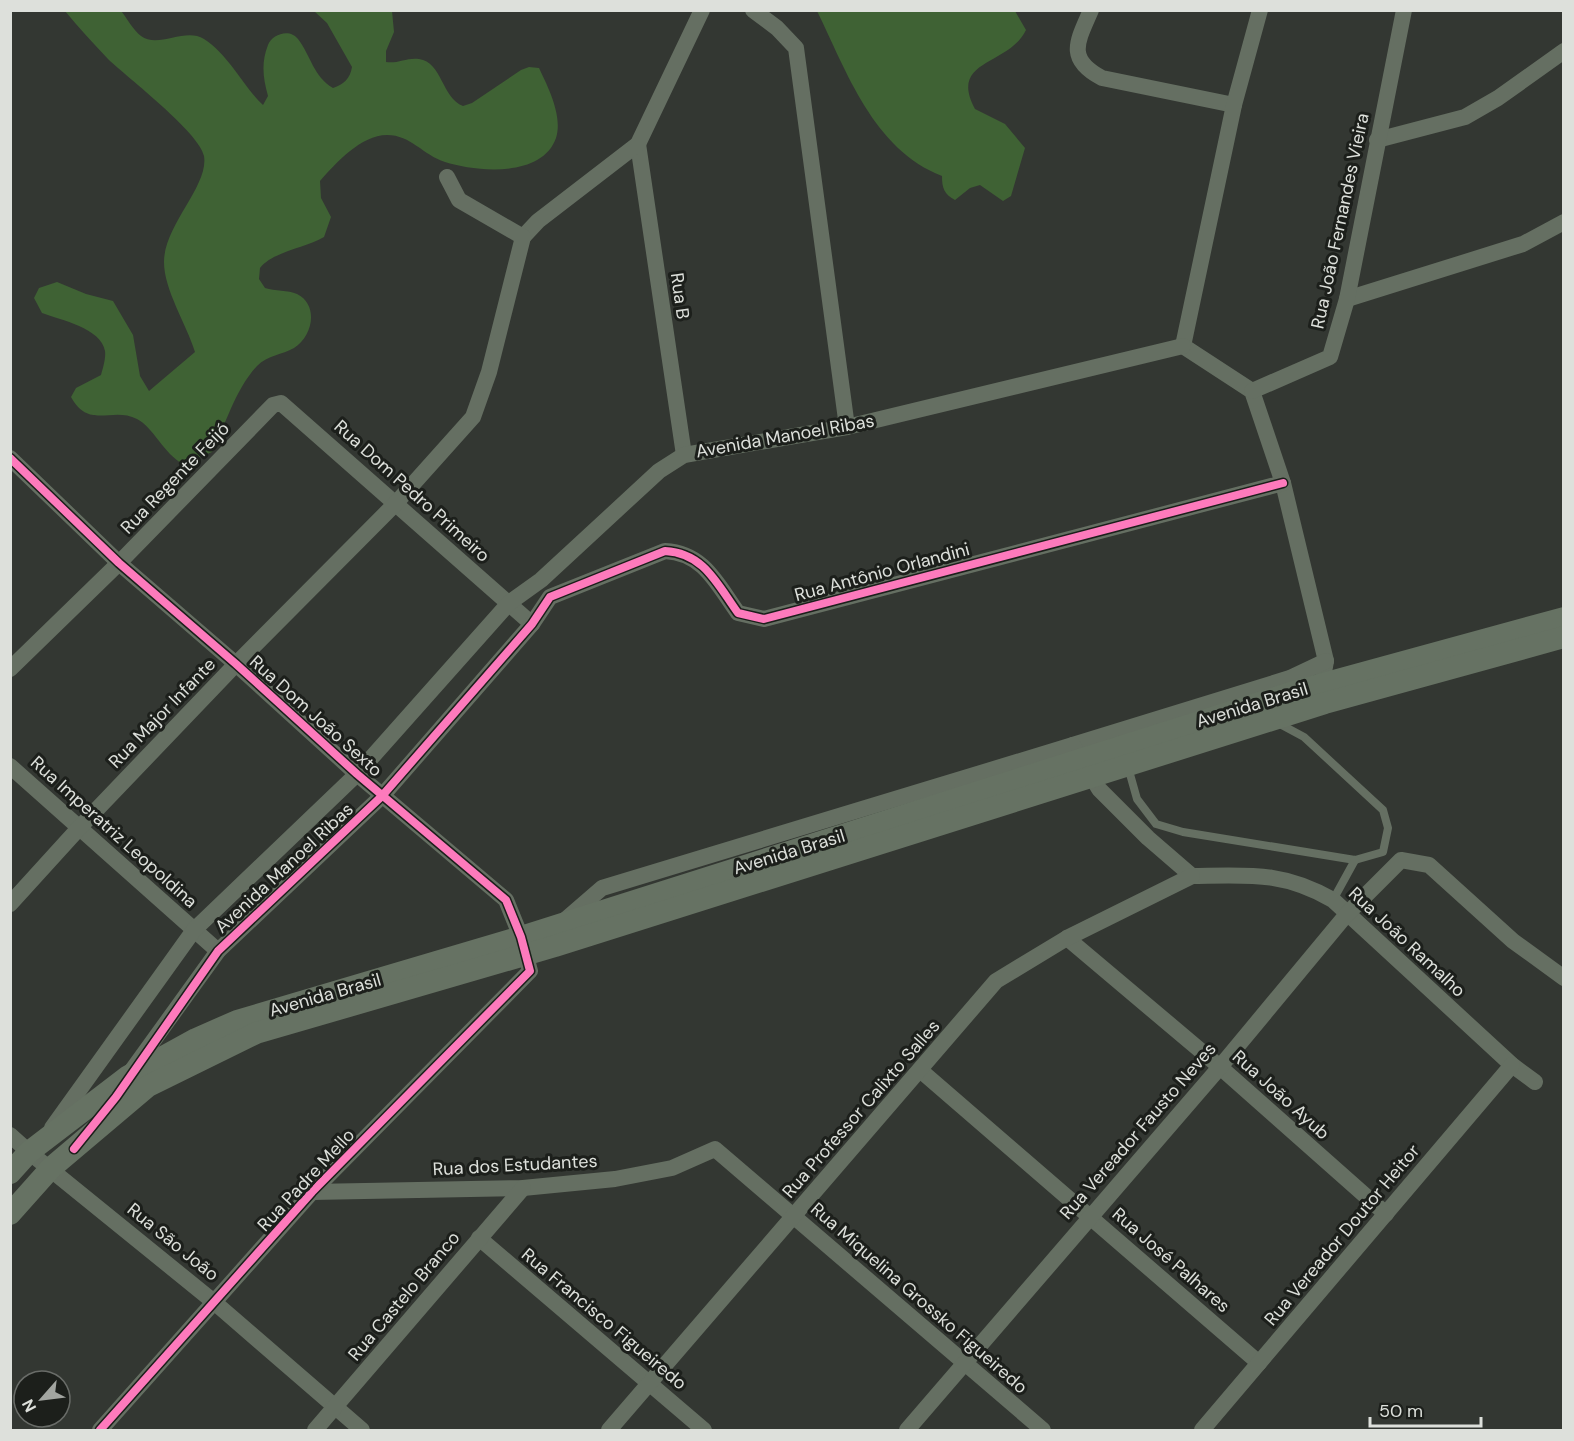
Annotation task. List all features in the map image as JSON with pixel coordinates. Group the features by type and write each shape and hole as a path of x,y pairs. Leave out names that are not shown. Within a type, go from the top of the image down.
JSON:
{"main road":[{"name":"Avenida Brasil","path":"1323,693 1563,618"},
{"name":"Avenida Brasil","path":"74,1149 148,1086 256,1033 555,946 1048,782 1077,751 1297,694 1323,693 1563,637"},
{"name":"Avenida Brasil","path":"35,1148 127,1077 196,1039 237,1021 525,954 562,923 1048,782 1090,778 1128,766 1297,694"},
{"name":"Avenida Manoel Ribas","path":"10,1173 35,1148"},
{"name":"Avenida Manoel Ribas","path":"10,1214 51,1168 74,1149"}],"street":[{"path":"447,177 459,200 524,237 538,221 638,144 702,10"},
{"path":"753,10 777,28 796,48 847,426"},
{"path":"1091,10 1081,32 1078,51 1080,62 1085,69 1102,78 1234,105"},
{"path":"1260,10 1234,105 1183,346 1252,391 1283,483 1326,660 1323,693"},
{"name":"Rua João Fernandes Vieira","path":"1252,391 1330,357 1347,299 1404,10"},
{"path":"1377,140 1465,117 1498,98 1563,51"},
{"name":"Rua B","path":"638,144 684,455"},
{"path":"1347,299 1523,244 1563,222"},
{"name":"Rua Major Infante","path":"10,904 80,827 236,664 396,503 473,417 489,372 524,237"},
{"name":"Avenida Manoel Ribas","path":"35,1148 194,930 357,774 510,603 541,580 659,471 684,455 847,426 1183,346"},
{"name":"Rua Dom Pedro Primeiro","path":"264,415 273,405 281,403 532,624"},
{"name":"Rua Regente Feijó","path":"10,669 119,563 264,415"},
{"name":"Rua Dom João Sexto","path":"10,458 119,563 236,664 382,796 506,900 525,954"},
{"name":"Rua Antônio Orlandini","path":"550,597 665,551 683,552 703,564 738,613 764,619 1283,483"},
{"path":"532,624 550,597 541,580"},
{"name":"Avenida Manoel Ribas","path":"74,1149 116,1097 127,1077 218,951 382,796 532,624"},
{"path":"1297,694 1326,660"},
{"path":"555,946 562,923 602,888 1077,751 1090,778 1148,838 1192,876"},
{"name":"Rua Imperatriz Leopoldina","path":"10,766 218,951"},
{"name":"Rua Vereador Fausto Neves","path":"907,1431 1347,914 1401,860 1429,866 1513,941 1563,978"},
{"name":"Rua João Ramalho","path":"1192,876 1271,875 1309,885 1334,900 1512,1065 1535,1082"},
{"name":"Rua Professor Calixto Salles","path":"609,1431 996,981 1066,938 1192,876"},
{"name":"Rua João Ayub","path":"1066,938 1220,1066 1386,1215"},
{"name":"Rua Padre Mello","path":"100,1431 525,954"},
{"name":"Rua Vereador Doutor Heitor","path":"1202,1431 1512,1065"},
{"name":"Rua José Palhares","path":"920,1070 1259,1364"},
{"name":"Rua São João","path":"10,1135 35,1148 51,1168 214,1302 362,1431"},
{"name":"Rua dos Estudantes","path":"312,1192 523,1188 615,1179 672,1168 715,1149"},
{"name":"Rua Miquelina Grossko Figueiredo","path":"715,1149 1043,1431"},
{"name":"Rua Castelo Branco","path":"315,1431 523,1188"},
{"name":"Rua Francisco Figueiredo","path":"479,1238 704,1431"}],"lane":[{"path":"1128,766 1137,799 1156,824 1184,832 1355,860 1383,852 1388,828 1383,810 1304,737 1278,723 1297,694"},
{"path":"1334,900 1355,860"}],"green space":[{"path":"65,11 121,11 138,33 148,39 189,35 204,39 221,53 263,105 268,96 264,77 264,58 270,41 277,35 286,33 295,36 321,78 333,88 346,80 352,67 327,23 314,11 392,11 394,32 386,51 386,62 419,59 427,62 433,66 451,96 463,106 472,103 521,70 529,67 539,68 556,111 558,129 556,138 548,151 537,160 507,169 473,168 445,162 403,138 387,135 377,136 350,151 320,181 321,198 331,217 324,237 272,258 260,268 259,279 265,288 290,292 304,299 311,313 306,336 294,348 257,366 237,396 212,452 183,464 176,460 137,419 119,415 93,415 85,413 78,407 71,397 76,388 101,375 105,354 102,343 96,336 79,326 42,313 34,298 39,288 57,282 86,294 113,301 133,335 140,376 149,391 195,352 171,295 164,262 171,234 200,180 204,168 204,156 200,146 177,120 108,59"},
{"path":"817,11 1015,11 1026,30 1018,42 984,64 969,81 969,93 975,109 1005,124 1025,148 1011,196 1003,201 980,185 970,188 955,200 948,195 942,184 942,176 918,164 880,128 852,83"}],"cycle path":[{"path":"10,458 119,563 236,664 357,774 506,900 521,937 530,971 312,1192 100,1430"},
{"path":"74,1149 116,1097 218,951 382,796 532,624 550,597 665,551 690,557 700,564 716,581 738,613 764,619 1283,483"}]}
